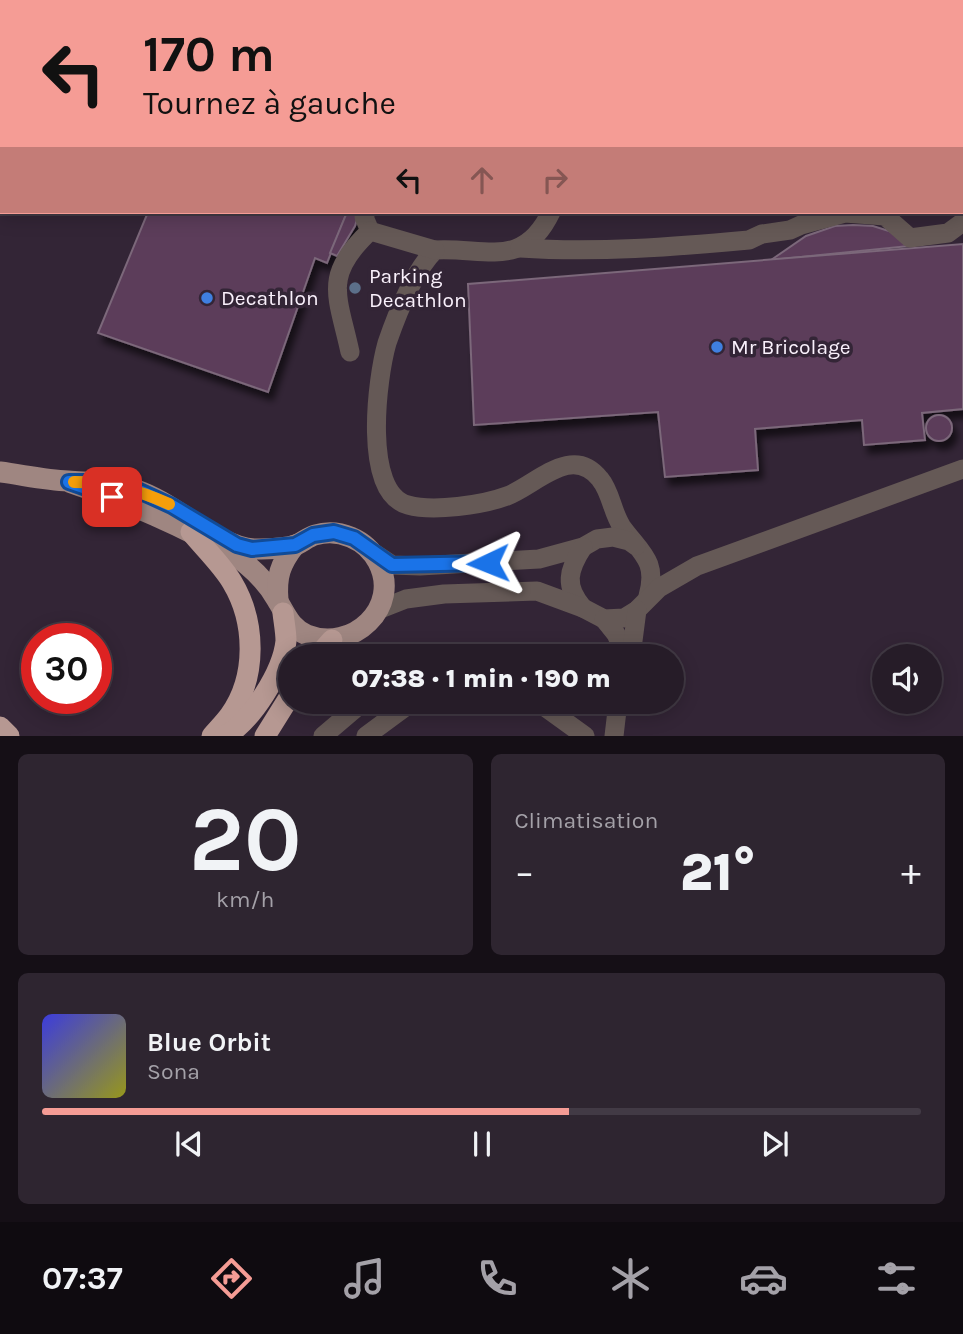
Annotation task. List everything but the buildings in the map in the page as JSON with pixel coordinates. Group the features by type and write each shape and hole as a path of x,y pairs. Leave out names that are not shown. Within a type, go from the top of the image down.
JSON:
{"highway":[{"path":"191,532 232,582 248,629 250,652 243,691 230,715 212,736"},
{"path":"225,736 249,715 273,678 283,656 286,639 280,607"},
{"path":"328,644 332,640"},
{"path":"265,736 279,714"},
{"path":"0,727 9,736"}],"main road":[{"path":"8,473 69,482 99,482 137,490 172,506 237,545 252,549 295,545"},
{"path":"69,482 152,513 246,563 292,625 317,639 332,640 359,631 370,622 383,595 379,564 371,551 354,538 334,532 313,535 295,545 282,561 276,580 280,607"}],"street":[{"path":"350,352 338,310 338,283 343,261 368,221 435,250 511,252 539,233 550,214"},
{"path":"520,248 625,250 749,240 762,234 790,230 841,214"},
{"path":"858,214 885,216 910,238 948,233 963,222"},
{"path":"435,250 425,260 400,309 387,346 379,383 379,460 390,494 404,505 424,509 465,505 505,497 529,486 546,472 570,464 589,468 600,478 607,490 621,526 646,559 653,581 642,603 632,644"},
{"path":"604,619 624,618 674,578 697,566 963,469"},
{"path":"583,608 571,588 573,562 606,522 611,504"},
{"path":"371,551 392,565 420,566 539,559 613,537 629,541 646,559 677,570 697,566"},
{"path":"378,610 406,599 431,595 537,591 604,619 622,644"},
{"path":"323,736 349,714"},
{"path":"366,736 396,714"},
{"path":"555,714 585,736"},
{"path":"614,736 617,714"}],"slow traffic":[{"path":"74,482 99,482 120,486 137,490 169,504"}],"place":[{"name":"Parking Decathlon","path":"355,288"},
{"name":"Decathlon","path":"207,298"},
{"name":"Mr Bricolage","path":"717,347"}],"route":[{"path":"112,497 69,482 99,482 137,490 172,506 237,545 252,549 295,545 313,535 334,532 354,538 392,565 488,563"}]}
